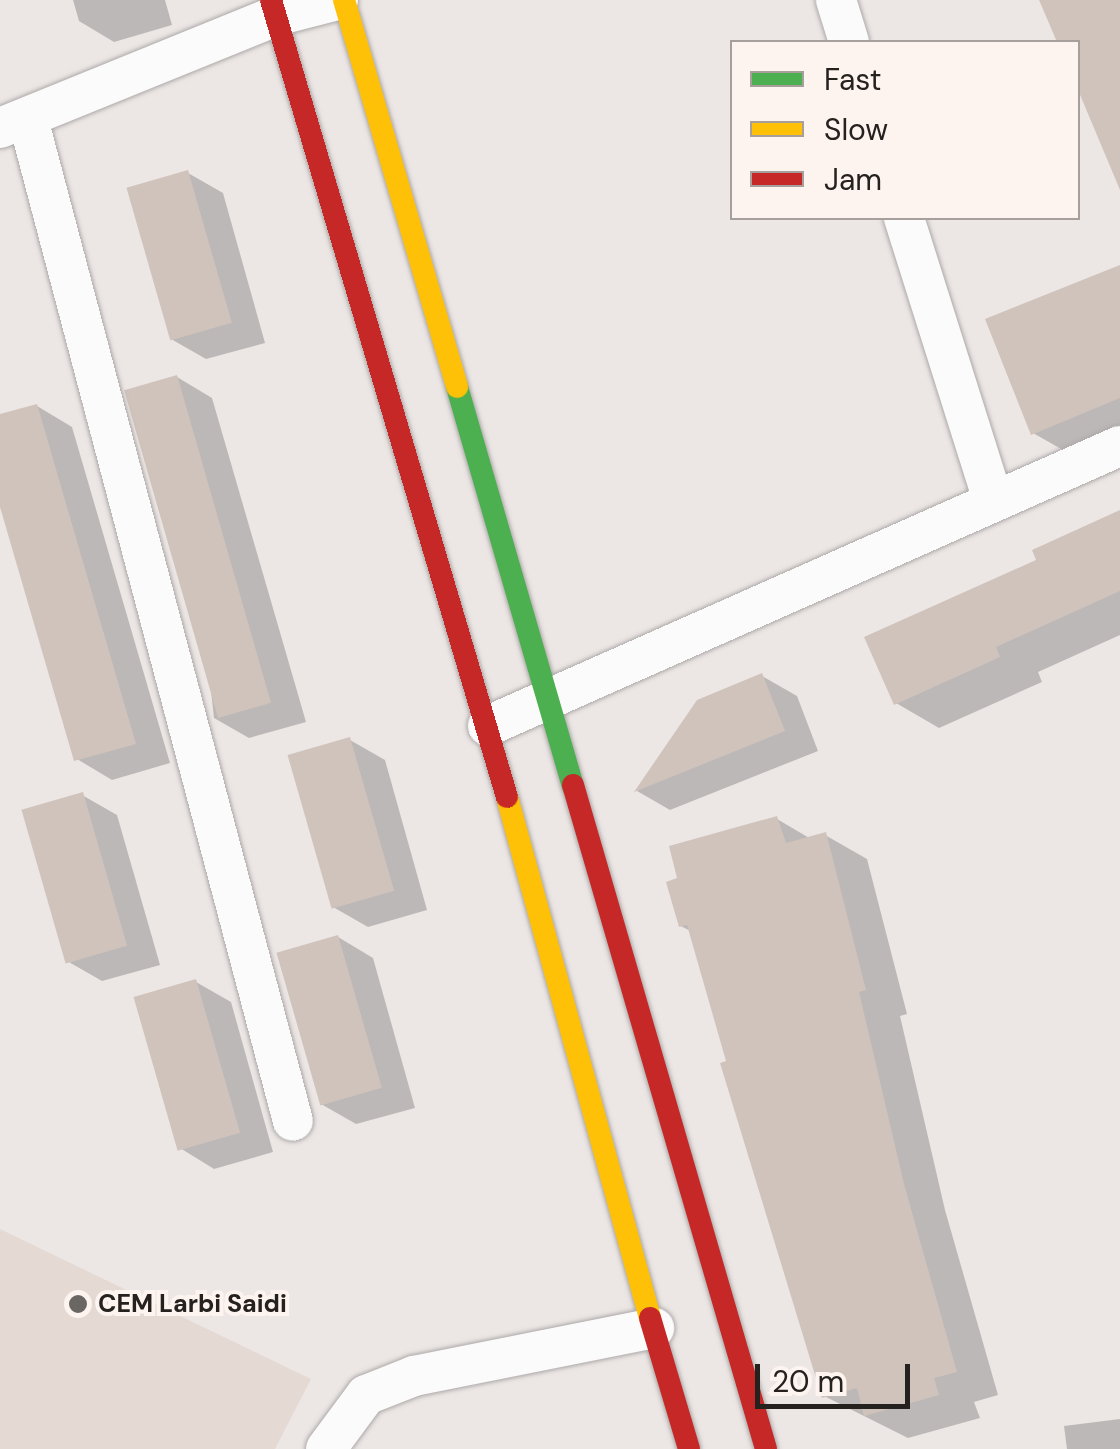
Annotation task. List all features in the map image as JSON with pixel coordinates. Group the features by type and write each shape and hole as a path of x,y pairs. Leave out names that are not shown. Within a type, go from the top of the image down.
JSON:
{"street":[{"path":"292,1121 14,124 273,8 341,0 551,702 766,1449"},
{"path":"836,0 848,40"},
{"path":"273,8 488,726 573,1054 689,1449"},
{"path":"905,220 992,501"},
{"path":"488,726 551,702 1120,446"},
{"path":"326,1449 366,1395 414,1376 654,1328"}],"shaded area":[{"name":"CEM Larbi Saidi","path":"0,1229 311,1379 275,1449 0,1449"}],"building":[{"path":"1039,0 1120,0 1120,190 1080,95 1080,40 1056,40"},
{"path":"188,170 232,323 170,340 126,188"},
{"path":"1120,265 1120,398 1031,435 985,319"},
{"path":"177,375 271,703 218,718 124,390"},
{"path":"37,404 136,744 74,761 0,507 0,414"},
{"path":"1120,510 1120,591 996,647 1000,657 894,705 864,637 1036,560 1032,550"},
{"path":"762,673 785,731 634,792 697,700"},
{"path":"350,737 394,891 332,909 288,755"},
{"path":"83,792 127,946 66,963 21,810"},
{"path":"777,816 786,843 826,832 866,990 859,992 904,1184 957,1372 934,1378 939,1395 864,1416 857,1388 822,1398 720,1063 726,1061 687,925 679,927 666,882 677,878 669,846"},
{"path":"338,935 382,1088 320,1105 276,953"},
{"path":"196,979 240,1133 178,1151 134,997"}],"traffic: fast":[{"path":"457,387 573,785"}],"traffic: slow":[{"path":"344,0 457,387"},
{"path":"507,797 650,1318"}],"traffic: jam":[{"path":"271,0 507,797"},
{"path":"573,785 766,1449"},
{"path":"650,1318 689,1449"}],"place":[{"name":"CEM Larbi Saidi","path":"78,1304"}]}
